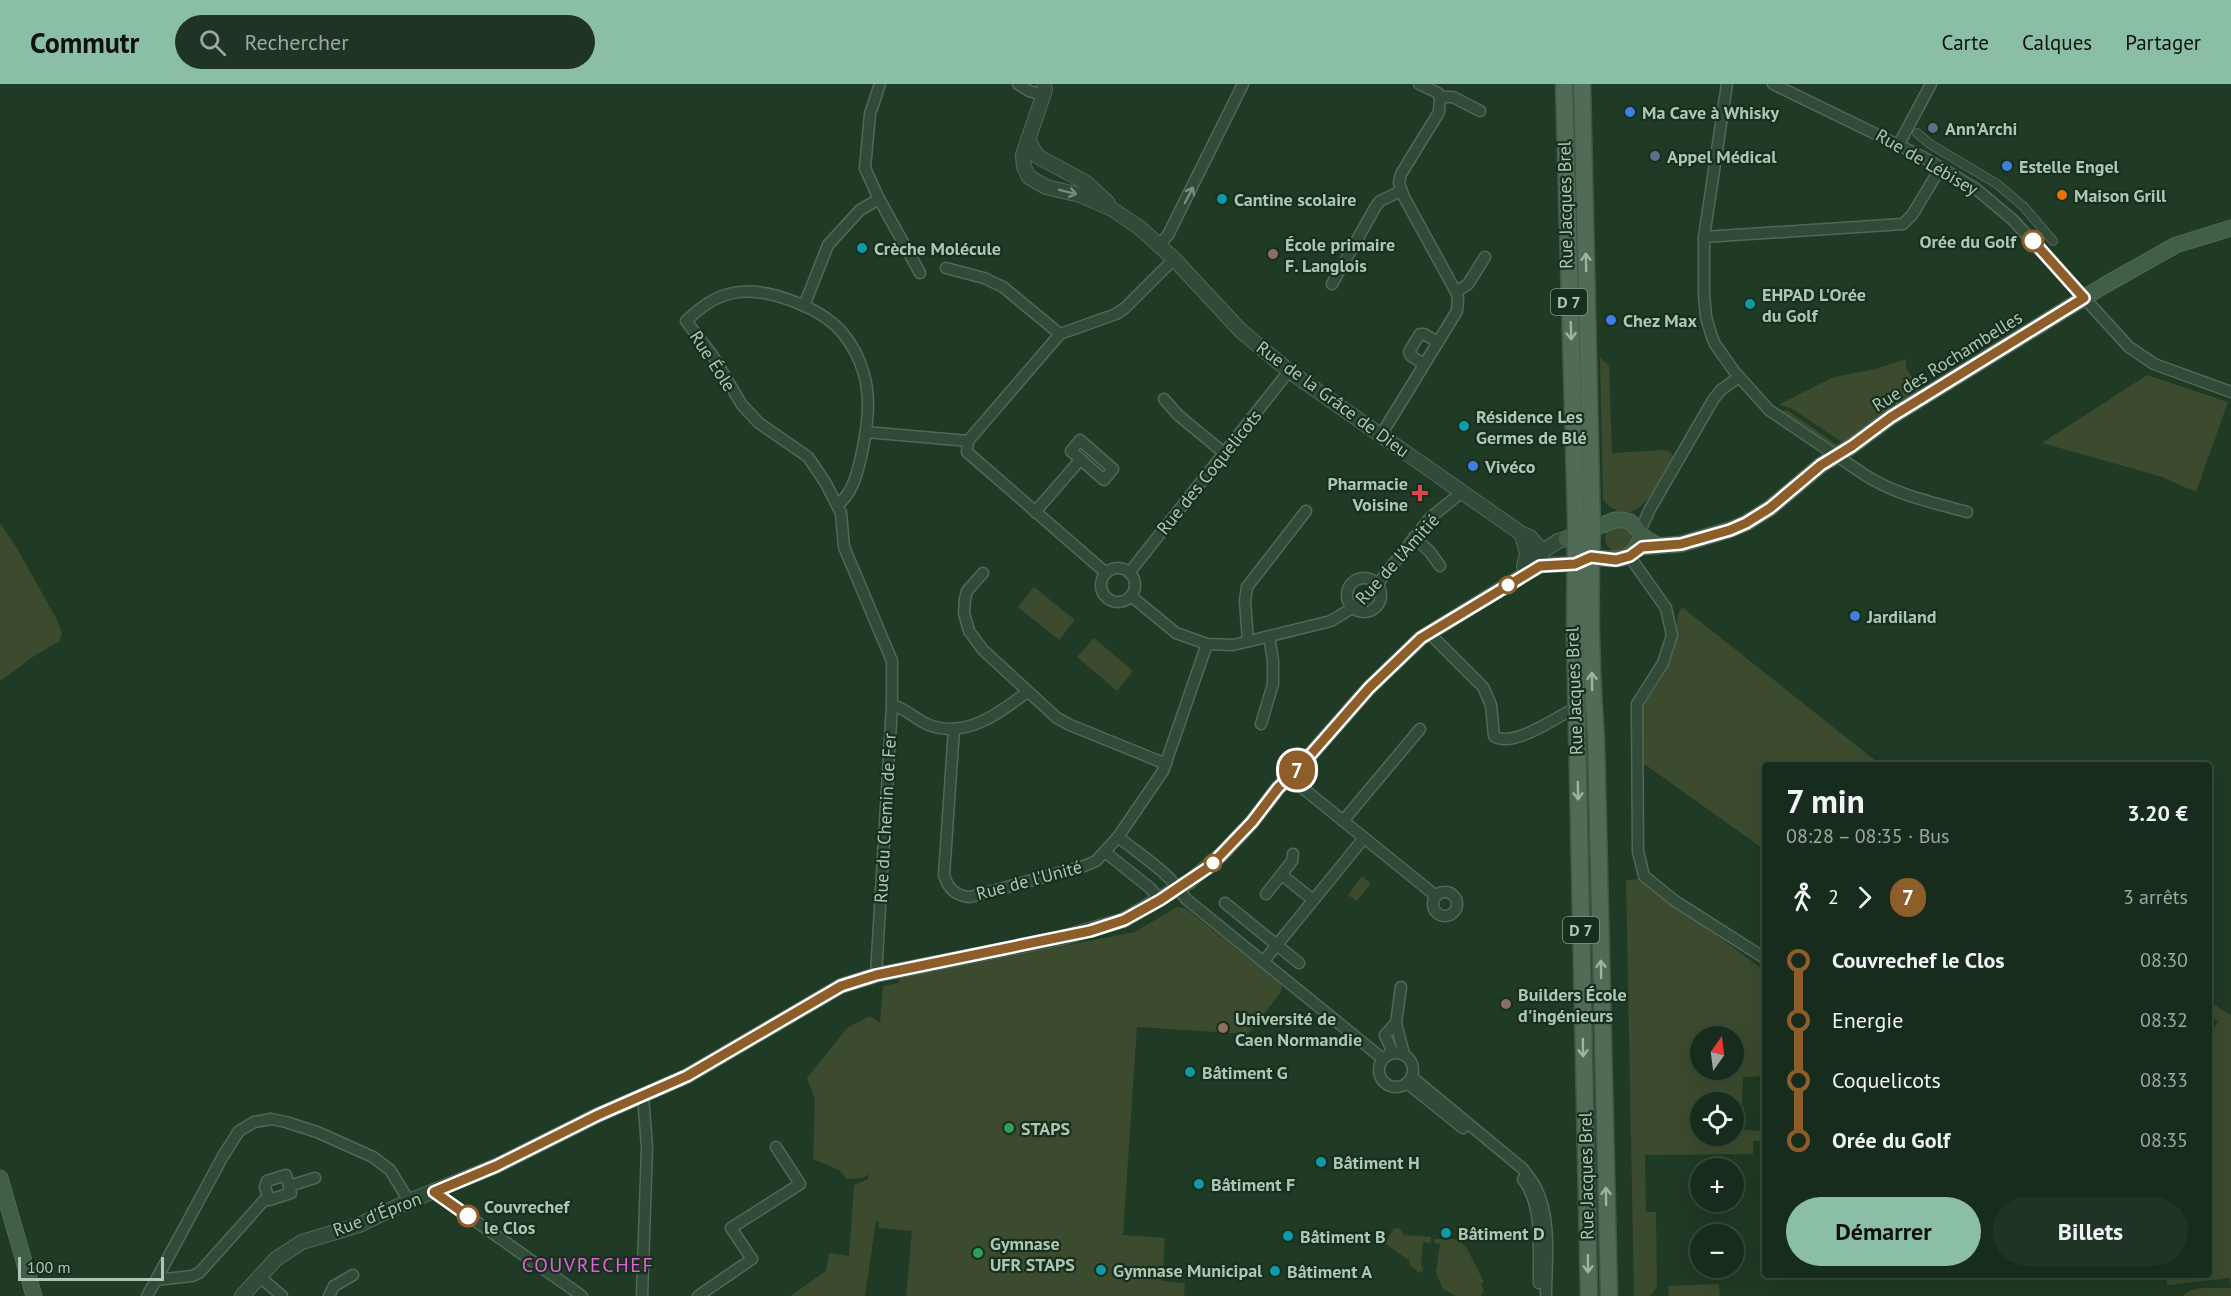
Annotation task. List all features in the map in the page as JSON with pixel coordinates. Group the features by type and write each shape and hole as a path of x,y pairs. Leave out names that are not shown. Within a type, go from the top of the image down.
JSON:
{"main road":[{"name":"Rue Jacques Brel","path":"1564,84 1572,540 1575,564 1572,712 1589,1296"},
{"name":"Rue Jacques Brel","path":"1582,84 1609,1296"},
{"name":"Rue des Rochambelles","path":"1591,557 1616,560 1642,547 1681,544 1746,523 1770,508 1821,465 1926,395 2084,298 2176,245 2231,228"},
{"path":"1591,508 1630,521 1636,526 1639,532 1639,544 1633,553"},
{"path":"1591,557 1572,540 1619,519"},
{"path":"1639,532 1658,546"},
{"path":"0,1178 34,1296"}],"street":[{"path":"887,84 879,88 870,114 868,151 864,163 879,199 920,273"},
{"path":"1018,84 1029,91 1044,89 1023,154 1024,167 1029,177 1037,183 1080,195 1112,208"},
{"path":"1159,245 1168,235 1243,84"},
{"path":"1381,435 1457,311 1456,292 1401,191 1401,174 1439,112 1438,93 1419,84"},
{"path":"1726,84 1704,237 1704,289 1708,328 1714,344 1738,377 1769,410 1836,456 1881,485 1898,493 1967,512"},
{"name":"Rue de Lébisey","path":"1773,84 1899,144 1975,188 2013,220 2118,336 2154,364 2231,392"},
{"path":"1899,144 1931,84"},
{"path":"1440,97 1453,98 1480,111"},
{"path":"1917,133 1930,144 1997,184 2023,206 2053,241"},
{"path":"1028,140 1037,156 1085,182 1112,208"},
{"path":"1024,167 1037,156"},
{"path":"1704,237 1903,224 1912,215 1941,167"},
{"path":"1332,284 1376,206 1380,201 1401,191"},
{"path":"804,306 828,245 860,210 879,199"},
{"name":"Rue de la Grâce de Dieu","path":"1112,208 1159,245 1241,331 1290,371 1536,543 1542,551"},
{"path":"1456,292 1468,284 1485,257"},
{"path":"1106,573 967,452 968,441 1060,334 1116,314 1174,259"},
{"path":"946,268 984,278 1003,287 1060,334"},
{"name":"Rue Éole","path":"837,505 847,496 854,481 866,432 868,395 860,361 840,330 815,311 804,306 764,293 734,293 711,301 686,321 713,356 742,405 759,423 808,457 825,482 841,513 844,547 892,661"},
{"path":"1424,364 1411,356 1409,352 1420,334 1438,342"},
{"name":"Rue des Coquelicots","path":"1129,573 1290,371"},
{"path":"1639,532 1713,400 1720,390 1738,377"},
{"path":"1164,399 1178,415 1224,453"},
{"path":"866,432 968,441"},
{"path":"1035,512 1081,459"},
{"name":"Rue de l'Amitié","path":"1377,584 1430,518 1462,492"},
{"path":"1619,519 1633,518 1650,509"},
{"path":"1248,641 1245,601 1247,587 1306,511"},
{"path":"1517,579 1527,554 1522,534"},
{"path":"1414,537 1430,552 1440,566"},
{"path":"1524,566 1542,551 1572,540"},
{"path":"1542,551 1540,566 1575,564 1591,557"},
{"path":"1633,553 1666,608 1671,635 1663,663 1637,704 1635,728 1638,851 1644,876 1675,901 1762,956"},
{"name":"Rue d'Épron","path":"242,1296 276,1259 302,1242 359,1225 409,1201 496,1166 687,1076 841,986 876,975 1061,938 1124,920 1160,900 1209,867 1222,854 1252,822 1278,788 1392,664 1429,633 1540,566"},
{"path":"1117,568 1129,573 1135,584 1131,596 1127,600 1116,602 1106,598 1101,583 1106,573 1117,568"},
{"path":"983,573 968,591 965,599 966,625 977,643 1057,718 1166,764"},
{"path":"1362,578 1373,580 1377,584 1381,600 1374,609 1363,612 1352,608 1347,592 1352,583 1362,578"},
{"name":"Rue de l'Amitié","path":"1131,596 1176,633 1207,644 1233,645 1269,637 1331,621 1352,608"},
{"path":"1429,633 1483,687 1491,705 1494,736 1500,740 1519,737 1572,712"},
{"path":"1261,724 1274,684 1269,637"},
{"name":"Rue de l'Unité","path":"954,729 944,875 947,884 955,893 970,897 1084,866 1096,861 1105,852 1156,783 1166,764 1207,644"},
{"name":"Rue du Chemin de Fer","path":"876,975 892,705 892,661"},
{"path":"892,705 898,706 927,724 941,729 954,729 981,723 1027,692"},
{"path":"1343,821 1420,729"},
{"path":"1289,777 1436,896"},
{"path":"1118,837 1179,888 1186,899 1263,962 1393,1055 1412,1062 1410,1080"},
{"path":"1263,962 1364,838"},
{"path":"1105,852 1150,888 1160,900"},
{"path":"1266,894 1292,861 1293,854"},
{"path":"1282,875 1313,900"},
{"path":"1225,903 1299,963"},
{"path":"1401,987 1393,1055 1379,1068 1381,1078 1393,1087 1410,1080"},
{"path":"1393,1055 1385,1035 1396,1023"},
{"path":"1410,1080 1517,1173 1527,1185 1537,1211 1539,1296"},
{"path":"1410,1080 1523,1169 1536,1187 1543,1208 1546,1233 1546,1296"},
{"path":"642,1296 647,1148 643,1095"},
{"path":"147,1296 223,1156 240,1131 254,1122 271,1119 286,1122 316,1132 373,1157 390,1170 409,1201"},
{"path":"698,1296 752,1259 731,1228 800,1184 776,1147"},
{"path":"156,1280 199,1274 268,1196 269,1200 291,1193 289,1186 315,1178"},
{"path":"434,1192 582,1296"},
{"path":"329,1296 334,1286 353,1275"},
{"path":"260,1277 282,1296"}],"green space":[{"path":"1600,357 1609,366 1612,453 1664,450 1673,456 1646,501 1637,509 1626,513 1615,510 1603,500"},
{"path":"1906,359 1906,368 1921,392 1846,445 1791,408 1778,405 1834,377 1875,369"},
{"path":"2147,375 2228,402 2196,492 2159,476 2042,443"},
{"path":"1776,409 1788,411 1839,446 1835,449"},
{"path":"0,523 18,550 62,632 60,641 37,654 0,681"},
{"path":"1618,525 1627,529 1631,538 1627,547 1618,551 1609,547 1605,538 1609,529"},
{"path":"1034,587 1075,620 1059,640 1018,607"},
{"path":"1682,607 1877,762 1762,762 1762,848 1643,763 1642,708 1658,684 1674,652 1678,614"},
{"path":"1094,638 1133,671 1117,691 1077,657"},
{"path":"1362,876 1371,884 1357,901 1348,895"},
{"path":"1640,879 1762,969 1762,1076 1744,1077 1744,1026 1690,1026 1690,1080 1743,1080 1742,1092 1690,1092 1690,1146 1744,1146 1744,1130 1762,1131 1762,1141 1753,1141 1753,1154 1645,1155 1646,1212 1656,1212 1657,1287 1650,1296 1634,1296 1626,880"},
{"name":"STAPS","path":"1177,907 1185,908 1282,985 1281,992 1248,1034 1137,1027 1123,1235 1165,1238 1162,1281 1185,1283 1184,1296 906,1296 912,1231 878,1228 879,1222 876,1221 865,1296 790,1296 826,1271 829,1253 849,1256 854,1185 868,1179 868,1174 863,1178 847,1179 839,1170 813,1159 815,1099 807,1078 847,1028 870,1016 880,1023 883,986 899,983 900,978 1135,932"},
{"path":"2212,1003 2231,1015 2231,1288 2230,1278 2167,1285 2167,1278 2212,1278 2212,1032 2218,1021 2212,1017"},
{"path":"1395,1228 1400,1229 1404,1235 1431,1237 1431,1243 1423,1242 1421,1266 1423,1271 1419,1273 1409,1264 1410,1261 1384,1243"},
{"path":"1435,1239 1460,1239 1465,1245 1484,1282 1481,1284 1484,1291 1481,1296 1456,1296 1443,1289 1436,1272 1440,1244 1434,1243"},
{"path":"1719,1284 1720,1296 1669,1296 1668,1286"},
{"path":"2199,1288 2231,1288 2231,1296 2183,1296"}],"bus line":[{"name":"7","path":"468,1216 434,1192 496,1166 598,1115 687,1076 841,986 876,975 1090,931 1124,920 1160,900 1209,867 1222,854 1269,802 1278,788 1298,769 1369,688 1421,638 1540,566 1575,564 1591,557 1616,560 1630,556 1642,547 1681,544 1746,523 1770,508 1821,465 1852,446 1891,417 2084,298 2033,241"}],"place":[{"name":"Ma Cave à Whisky","path":"1630,112"},
{"name":"Ann'Archi","path":"1933,128"},
{"name":"Appel Médical","path":"1655,156"},
{"name":"Estelle Engel","path":"2007,166"},
{"name":"Maison Grill","path":"2062,195"},
{"name":"Cantine scolaire","path":"1222,199"},
{"name":"Orée du Golf","path":"2033,241"},
{"name":"Crèche Molécule","path":"862,248"},
{"name":"École primaire F. Langlois","path":"1273,254"},
{"name":"EHPAD L'Orée du Golf","path":"1750,304"},
{"name":"Chez Max","path":"1611,320"},
{"name":"Résidence Les Germes de Blé","path":"1464,426"},
{"name":"Vivéco","path":"1473,466"},
{"name":"Pharmacie Voisine","path":"1420,493"},
{"name":"Jardiland","path":"1855,616"},
{"name":"Builders École d'ingénieurs","path":"1506,1004"},
{"name":"Université de Caen Normandie","path":"1223,1028"},
{"name":"Bâtiment G","path":"1190,1072"},
{"name":"STAPS","path":"1009,1128"},
{"name":"Bâtiment H","path":"1321,1162"},
{"name":"Bâtiment F","path":"1199,1184"},
{"name":"Couvrechef le Clos","path":"468,1216"},
{"name":"Bâtiment D","path":"1446,1233"},
{"name":"Bâtiment B","path":"1288,1236"},
{"name":"Gymnase UFR STAPS","path":"978,1253"},
{"name":"Gymnase Municipal","path":"1101,1270"},
{"name":"Bâtiment A","path":"1275,1271"}],"district":[{"name":"COUVRECHEF","path":"588,1265"}]}
